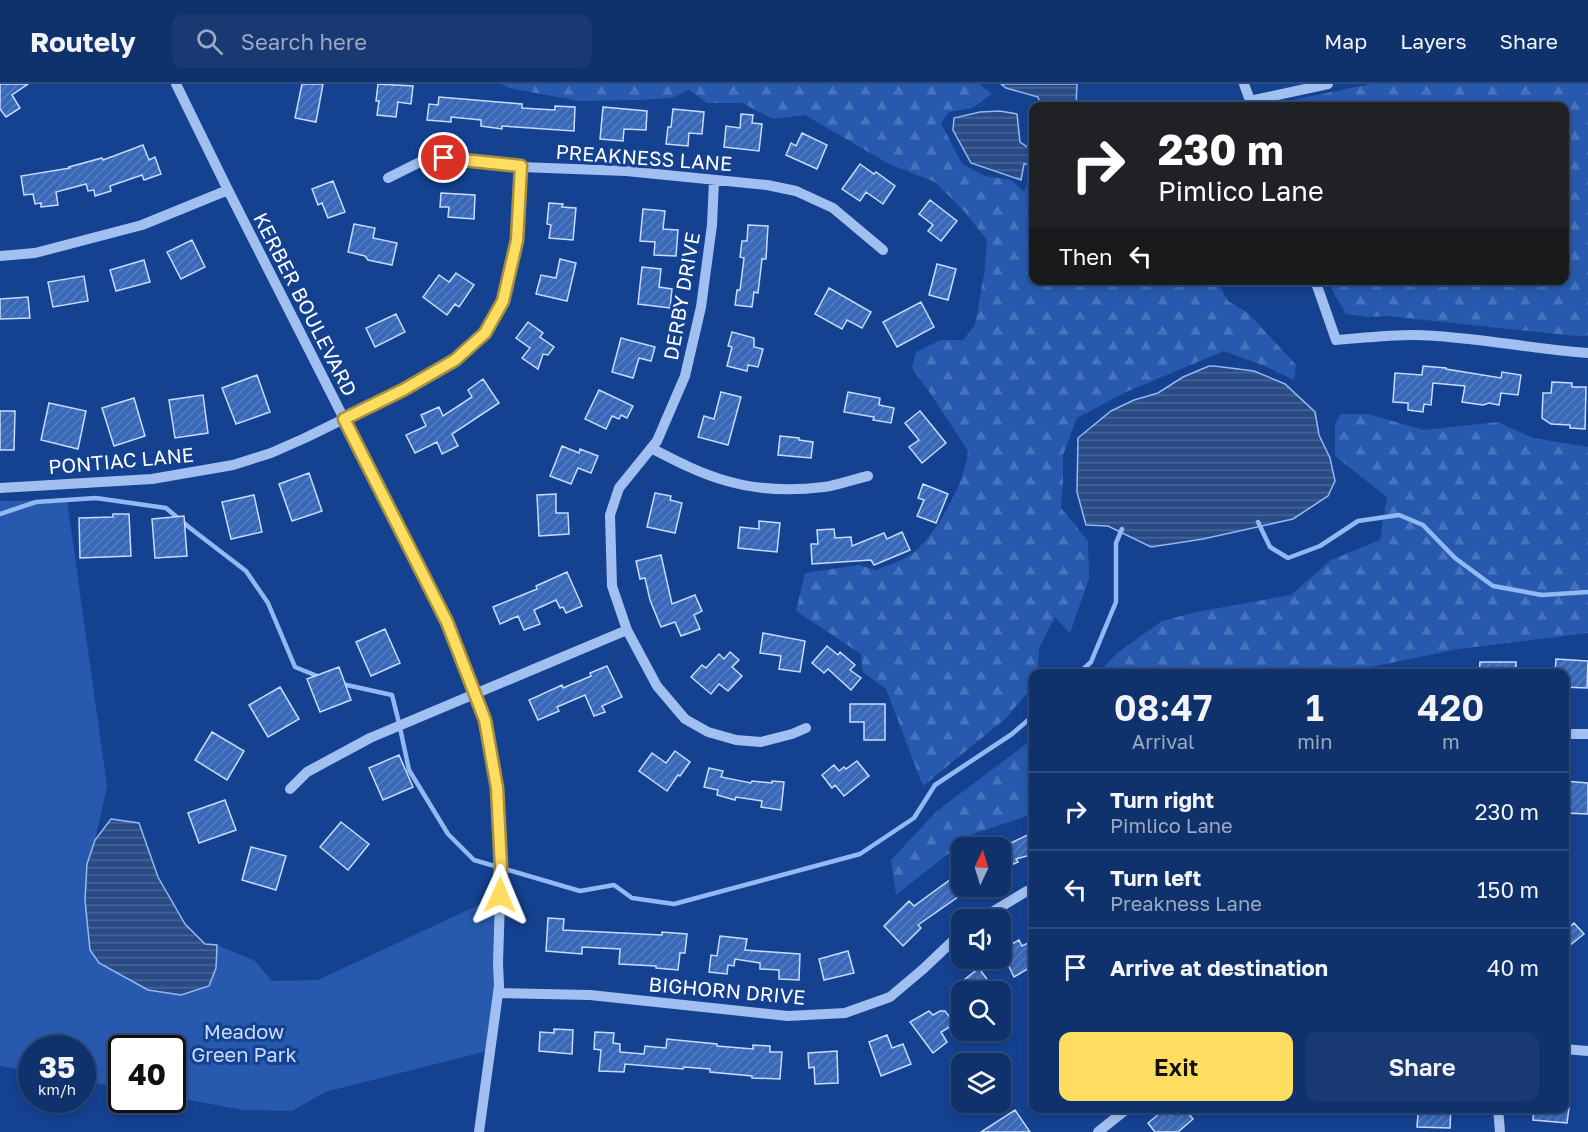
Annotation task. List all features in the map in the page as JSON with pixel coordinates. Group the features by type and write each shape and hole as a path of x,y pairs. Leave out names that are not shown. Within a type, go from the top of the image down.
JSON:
{"street":[{"name":"KERBER BOULEVARD","path":"176,84 447,622 485,720 497,788 501,867 498,993 480,1132"},
{"path":"1244,84 1250,102"},
{"path":"1259,102 1328,84"},
{"name":"PREAKNESS LANE","path":"388,178 426,159 444,158 521,166 626,171 767,185 796,191 833,208 884,250"},
{"name":"PONTIAC LANE","path":"0,488 152,479 233,465 271,453 344,419 403,390 455,360 485,333 503,301 517,240 521,166"},
{"name":"DERBY DRIVE","path":"714,180 712,225 701,307 685,376 657,441 619,488 610,515 612,586 627,630 657,686 685,719 708,732 736,740 761,742 806,728"},
{"path":"0,256 35,253 142,225 228,190"},
{"path":"1317,285 1336,340 1414,335 1588,353"},
{"path":"651,448 686,466 727,481 762,488 825,487 868,476"},
{"path":"290,789 307,772 370,738 627,630"},
{"path":"1569,734 1588,734"},
{"path":"997,909 1029,890"},
{"name":"BIGHORN DRIVE","path":"498,993 590,995 788,1016 845,1012 890,997 951,942"},
{"path":"1569,1049 1588,1051"},
{"path":"1098,1132 1122,1113"},
{"path":"1498,1113 1500,1132"}],"green space":[{"path":"501,84 979,84 992,94 972,108 949,112 941,123 962,164 985,176 1011,180 1024,192 1029,179 1029,285 1219,285 1228,301 1248,313 1296,365 1294,380 1224,351 1126,392 1077,418 1063,455 1061,508 1088,541 1089,579 1070,633 1055,617 1039,648 1038,669 1029,669 1029,691 1005,719 923,786 886,689 863,672 861,654 796,611 805,573 859,565 876,570 901,560 923,544 949,506 962,476 968,451 912,368 916,352 941,340 963,340 975,325 985,268 987,240 963,210 935,182 889,164 805,115 773,119 742,103 707,103 689,90 672,98 579,101 509,88"},
{"path":"1371,84 1588,84 1588,336 1346,314 1329,285 1569,285 1569,102 1282,102"},
{"path":"1341,414 1368,414 1424,430 1498,422 1533,438 1588,447 1588,633 1458,649 1361,669 1102,669 1117,653 1162,621 1196,612 1291,595 1331,560 1380,540 1387,497 1335,456 1335,424"},
{"name":"Meadow Green Park","path":"67,500 107,786 87,864 148,990 181,995 209,986 216,968 217,945 255,961 272,981 318,980 500,895 491,1050 325,1092 292,1111 243,1110 186,1099 186,1035 108,1035 108,1086 96,1083 96,1035 18,1035 18,1069 0,1066 0,501"},
{"path":"1029,742 1029,815 969,837 951,837 951,851 896,895 891,860 937,811"}],"shaded area":[{"path":"1001,84 1077,84 1076,102 1040,102 1038,97 1006,88"},
{"path":"1000,111 1017,114 1020,142 1029,148 1029,165 1024,164 1021,180 971,163 953,130 954,118 980,112"},
{"path":"1209,366 1254,371 1285,384 1315,412 1319,435 1330,458 1335,481 1328,496 1293,519 1203,539 1151,547 1108,526 1086,525 1077,492 1078,438 1111,411 1134,400 1158,393 1183,377"},
{"path":"111,819 139,823 158,877 185,924 205,944 217,945 216,968 209,986 181,995 148,990 99,963 90,950 85,900 87,864 95,840"}],"building":[{"path":"0,84 28,84 12,95 20,108 6,117 0,109"},
{"path":"302,84 323,84 316,122 295,118"},
{"path":"378,84 413,86 411,104 398,102 396,117 377,115"},
{"path":"439,97 522,104 522,108 555,110 555,106 575,107 574,131 502,126 502,129 481,126 481,120 451,117 451,122 427,120 429,104 438,105"},
{"path":"603,107 647,111 646,130 624,129 623,141 600,139"},
{"path":"673,109 704,112 702,134 689,133 688,146 666,144"},
{"path":"741,114 753,115 752,123 762,124 759,151 724,147 726,126 740,128"},
{"path":"802,133 827,145 817,169 786,155 791,143 796,146"},
{"path":"143,145 149,160 155,157 161,174 144,180 142,175 110,186 111,191 95,196 94,190 88,191 86,184 56,192 58,205 41,207 41,203 35,204 33,194 24,195 21,176 70,168 102,158 103,160"},
{"path":"860,164 895,186 883,204 866,192 860,201 842,189"},
{"path":"333,181 345,212 328,218 322,203 318,205 312,189"},
{"path":"441,193 475,195 474,219 448,217 449,207 440,207"},
{"path":"930,200 957,221 941,241 928,231 933,225 919,214"},
{"path":"549,203 576,208 573,240 549,238 551,225 547,224"},
{"path":"643,209 665,211 663,229 678,230 676,256 654,255 655,242 640,241"},
{"path":"354,224 375,228 373,238 397,243 392,265 368,260 365,256 348,252"},
{"path":"748,225 768,226 766,259 762,259 758,293 754,292 752,307 735,305 737,290 740,290 744,258 740,257 742,241 747,241"},
{"path":"192,240 205,267 181,279 167,252"},
{"path":"560,259 576,263 567,301 536,294 541,275 556,278"},
{"path":"144,260 150,282 116,291 110,270"},
{"path":"937,264 956,269 948,300 929,295"},
{"path":"642,267 661,269 659,287 672,289 670,308 638,304"},
{"path":"456,273 474,285 459,307 455,304 447,315 423,297 439,275 449,282"},
{"path":"84,276 88,301 53,307 48,282"},
{"path":"829,288 871,312 862,328 847,320 842,329 815,314"},
{"path":"28,297 30,318 0,319 0,299"},
{"path":"921,302 934,327 897,347 883,322"},
{"path":"396,314 405,332 375,347 366,328"},
{"path":"528,322 543,333 540,337 554,347 548,355 543,354 538,369 522,358 530,348 516,338"},
{"path":"732,332 754,338 754,347 763,349 758,367 748,365 747,371 727,366 732,347 728,346"},
{"path":"621,338 655,347 651,361 639,358 633,378 612,372"},
{"path":"1423,366 1501,378 1502,372 1521,375 1518,395 1501,393 1499,405 1489,403 1483,405 1462,402 1465,386 1433,383 1431,405 1424,404 1423,412 1408,410 1408,403 1393,402 1395,373 1422,375"},
{"path":"257,375 270,412 236,424 222,388"},
{"path":"483,379 499,403 452,434 458,446 442,454 437,442 415,453 406,435 426,426 421,415 439,407 443,416 472,397 468,390"},
{"path":"1552,382 1572,383 1572,387 1586,387 1585,429 1551,424 1542,418 1543,393 1551,393"},
{"path":"599,390 633,406 627,418 621,415 619,419 612,416 606,429 585,419"},
{"path":"721,392 741,397 728,445 698,437 704,416 714,419"},
{"path":"848,392 880,398 879,405 894,408 891,423 873,420 874,417 844,412"},
{"path":"203,395 208,433 175,438 169,400"},
{"path":"134,398 145,436 114,446 102,408"},
{"path":"49,403 86,411 78,449 41,440"},
{"path":"0,411 15,411 14,450 0,450"},
{"path":"920,411 946,443 922,463 909,447 919,440 905,423"},
{"path":"780,436 813,442 811,458 778,455"},
{"path":"562,446 579,453 580,449 598,456 591,473 578,468 571,484 550,476"},
{"path":"309,473 322,511 292,521 279,484"},
{"path":"923,484 948,494 936,523 917,516 924,500 918,498"},
{"path":"655,493 671,496 670,500 682,503 675,533 647,527"},
{"path":"556,494 556,513 568,513 569,534 539,536 537,495"},
{"path":"254,495 262,532 231,539 222,502"},
{"path":"113,514 129,514 131,556 80,558 79,518 113,517"},
{"path":"184,516 187,556 155,558 152,519"},
{"path":"759,521 780,523 777,552 738,548 740,527 759,529"},
{"path":"834,529 835,538 851,537 852,546 884,533 887,539 902,532 910,550 874,565 871,560 812,564 811,544 818,544 817,530"},
{"path":"661,555 672,604 695,595 702,611 694,615 700,629 681,636 675,622 661,627 650,600 645,578 640,579 636,561"},
{"path":"567,572 582,606 566,613 556,600 534,610 540,624 524,630 518,616 500,624 493,607 537,589 536,586"},
{"path":"385,629 400,663 371,676 356,642"},
{"path":"763,633 805,641 800,672 779,669 781,656 760,653"},
{"path":"827,646 838,655 840,652 855,665 850,670 861,678 851,690 828,669 824,673 812,663"},
{"path":"730,652 739,660 732,667 742,676 728,691 719,684 711,694 691,677 702,665 706,668 719,654 724,659"},
{"path":"1556,659 1588,661 1587,688 1569,687 1569,669 1555,669"},
{"path":"1480,662 1516,662 1516,669 1479,669"},
{"path":"607,666 622,697 602,706 605,712 594,716 585,695 557,707 559,711 538,720 529,700 562,685 563,688 591,676 590,673"},
{"path":"339,667 351,700 320,712 307,679"},
{"path":"280,687 299,719 268,737 249,705"},
{"path":"850,704 885,704 885,740 864,740 864,722 850,722"},
{"path":"212,732 244,751 227,780 195,760"},
{"path":"675,751 690,762 667,791 639,771 652,753 666,763"},
{"path":"399,755 413,787 383,800 369,768"},
{"path":"857,761 869,776 844,796 835,785 832,788 822,775 834,765 839,771"},
{"path":"709,768 723,771 721,777 751,783 752,781 784,782 781,810 761,807 762,801 736,797 735,800 717,795 718,790 704,787"},
{"path":"1569,781 1588,783 1588,814 1569,813"},
{"path":"225,800 236,830 199,843 188,813"},
{"path":"341,822 369,844 348,870 320,847"},
{"path":"1029,834 1029,855 1016,859 1018,862 1011,865 1011,843"},
{"path":"251,847 286,856 276,890 242,880"},
{"path":"951,879 951,897 958,897 918,925 921,928 903,946 884,926 909,901 914,906"},
{"path":"548,918 564,919 563,930 662,935 662,932 687,934 685,953 680,953 678,970 619,964 620,949 582,947 582,954 546,951"},
{"path":"1574,923 1584,934 1569,946 1569,928"},
{"path":"720,936 747,939 745,950 800,954 799,980 779,979 779,970 760,969 760,963 735,959 734,966 728,965 727,974 709,972 711,955 717,956"},
{"path":"1019,940 1022,946 1029,942 1029,968 1014,977 1010,969 1011,944"},
{"path":"848,951 854,973 824,980 819,959"},
{"path":"980,969 988,981 965,981"},
{"path":"929,1011 933,1015 945,1011 951,1019 951,1026 941,1032 947,1042 933,1053 910,1022"},
{"path":"554,1029 573,1030 572,1054 539,1051 540,1032 554,1033"},
{"path":"595,1032 614,1033 613,1043 620,1044 620,1052 644,1054 645,1046 666,1048 667,1039 753,1049 753,1045 770,1046 770,1052 782,1052 780,1079 710,1072 710,1069 625,1064 624,1072 599,1071 601,1050 594,1049"},
{"path":"887,1035 892,1048 903,1044 911,1064 881,1076 869,1042"},
{"path":"837,1051 838,1083 815,1084 814,1067 809,1068 808,1053"},
{"path":"1015,1110 1030,1132 981,1132 1011,1113"},
{"path":"1160,1113 1170,1115 1188,1113 1193,1119 1178,1132 1155,1132 1148,1123"},
{"path":"1451,1113 1450,1128 1417,1127 1418,1114"},
{"path":"1534,1113 1568,1113 1567,1123 1533,1120"}],"waterway":[{"path":"0,514 36,502 96,498 166,508 246,571 268,603 295,667 322,678"},
{"path":"1258,522 1270,547 1288,558 1320,546 1358,521 1399,515 1423,525 1455,558 1493,586 1542,595 1588,592"},
{"path":"1083,669 1091,662 1116,602 1116,543 1122,529"},
{"path":"342,684 392,695 409,770 448,834 474,860 580,891 614,885 632,898 674,904 860,854 914,818 935,785 1012,734 1029,719"}],"route":[{"path":"444,158 521,166 517,240 503,301 485,333 455,360 403,390 344,419 447,622 485,720 497,788 500,895"}]}
